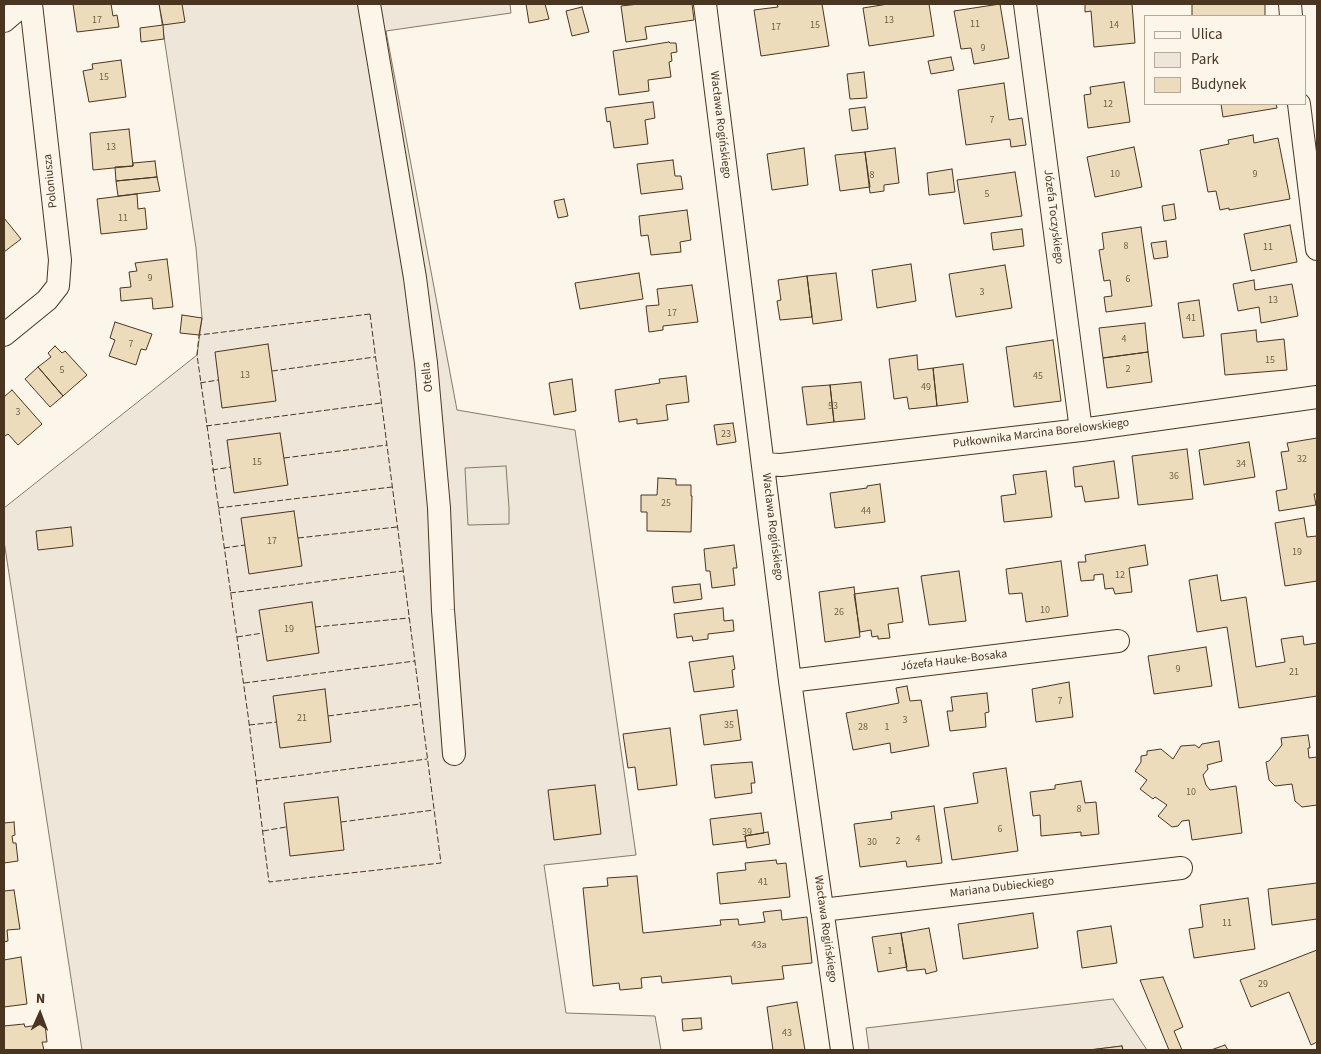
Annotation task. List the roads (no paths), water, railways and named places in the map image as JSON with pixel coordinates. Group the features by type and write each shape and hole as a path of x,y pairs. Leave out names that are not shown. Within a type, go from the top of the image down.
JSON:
{"street":[{"path":"4,21 24,4"},
{"name":"Poloniusza","path":"4,335 47,300 58,286 60,260 31,4"},
{"name":"Otella","path":"370,4 415,278 426,363 439,508 442,610 454,754"},
{"name":"Wacława Rogińskiego","path":"705,4 790,681 842,1050"},
{"name":"Józefa Toczyskiego","path":"1025,4 1081,430"},
{"path":"1299,105 1311,150 1317,249"},
{"name":"Pułkownika Marcina Borelowskiego","path":"764,464 781,465 1081,430 1317,397"},
{"name":"Józefa Hauke-Bosaka","path":"790,681 1118,641"},
{"name":"Mariana Dubieckiego","path":"822,910 1182,868"}]}
